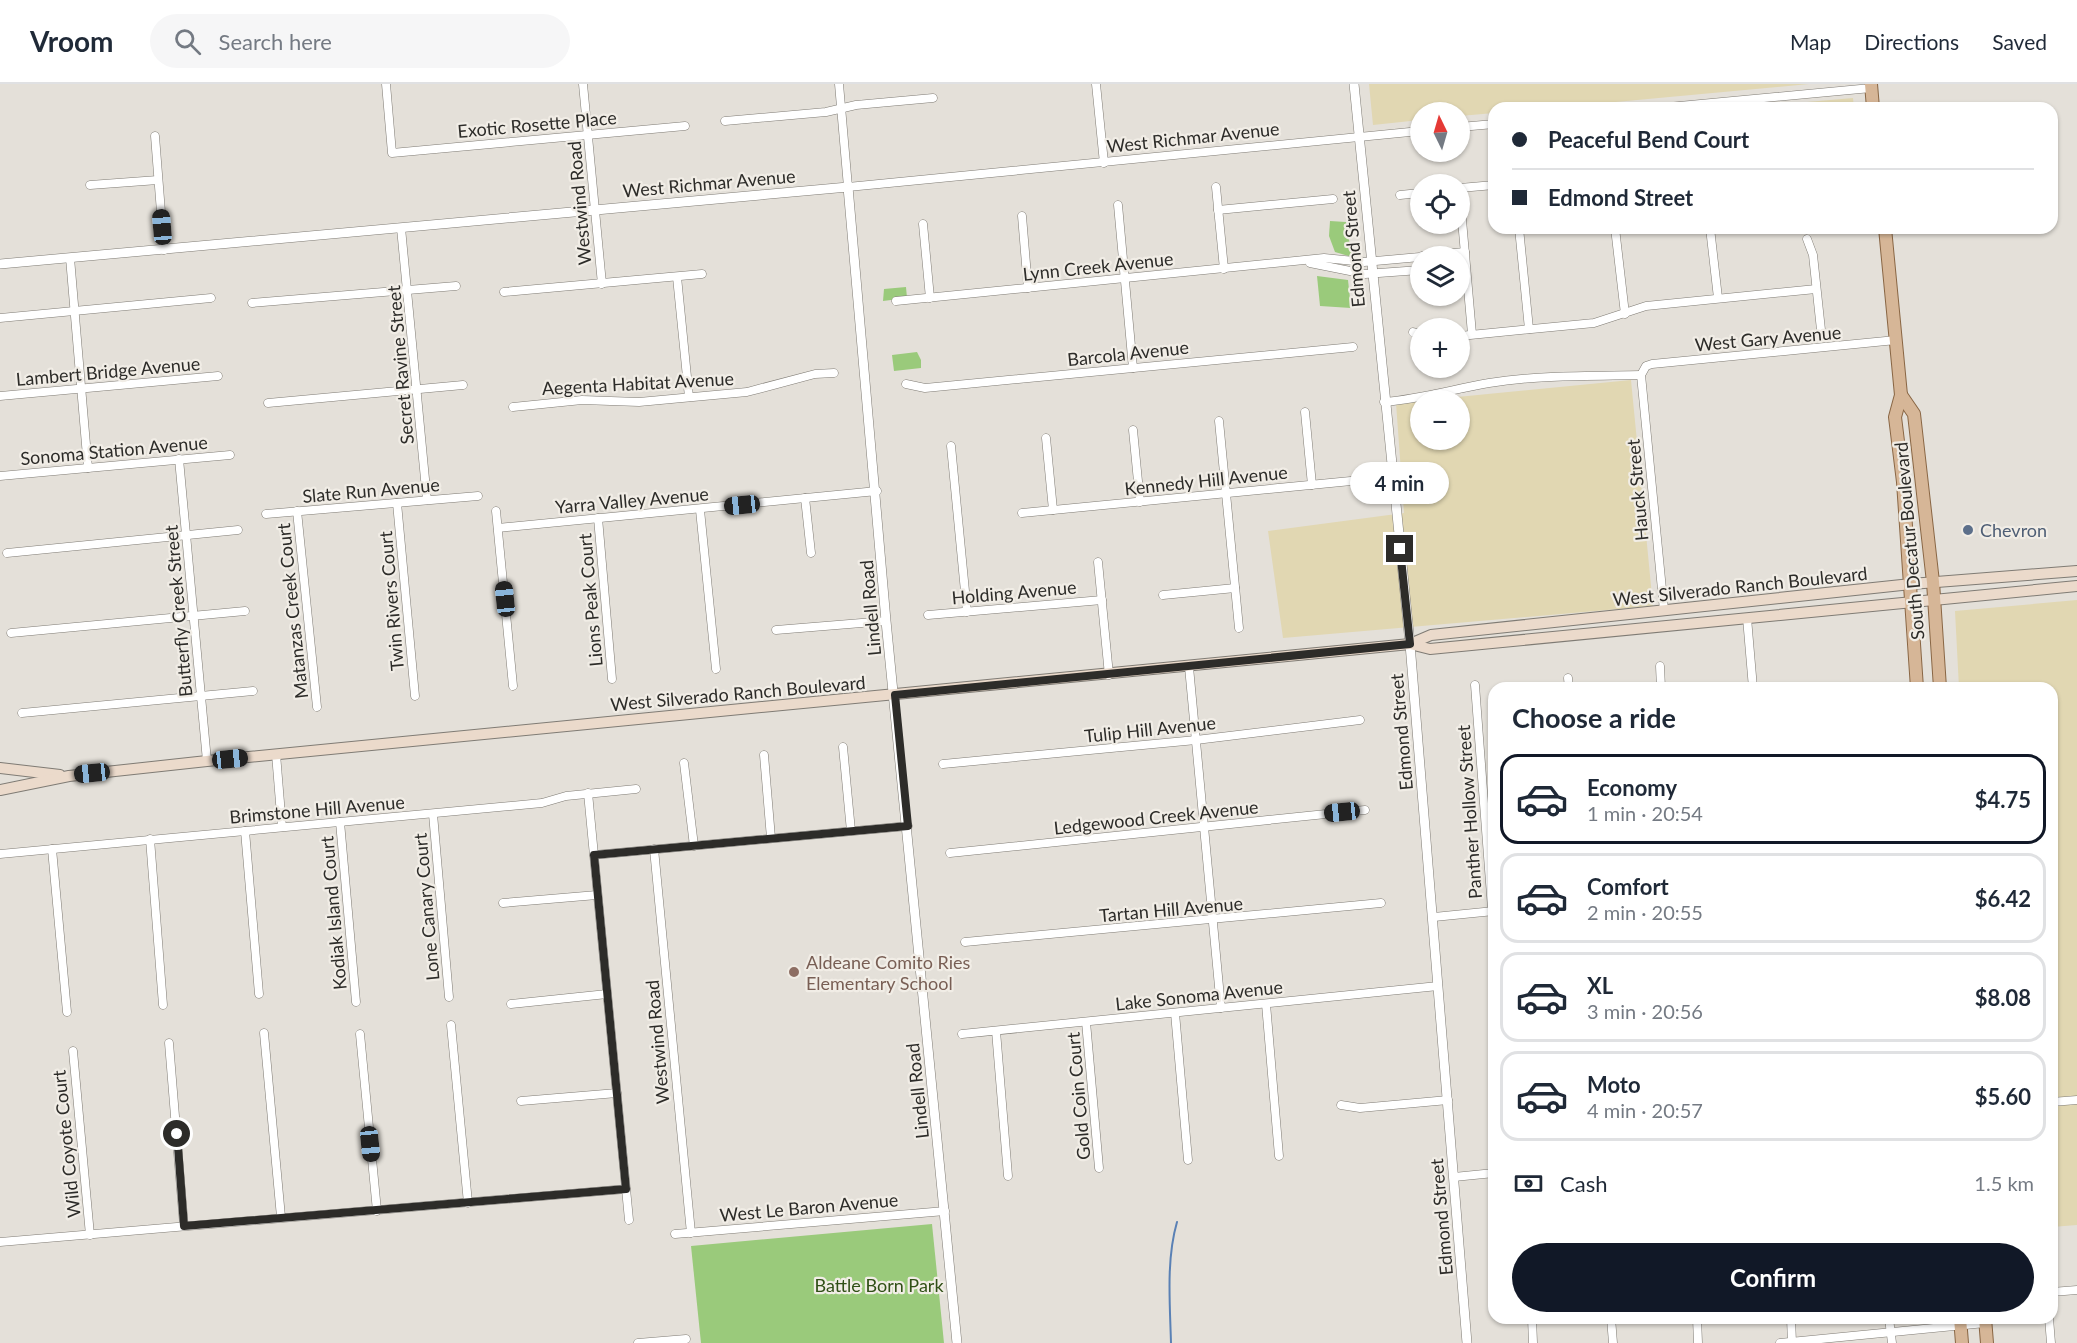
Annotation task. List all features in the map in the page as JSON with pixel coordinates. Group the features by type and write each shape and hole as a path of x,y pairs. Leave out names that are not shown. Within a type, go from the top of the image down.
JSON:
{"main road":[{"path":"1871,86 1872,102"},
{"name":"South Decatur Boulevard","path":"1886,234 1901,395 1894,417 1911,584 1917,682"},
{"name":"South Decatur Boulevard","path":"1901,395 1914,414 1933,582 1940,682"},
{"name":"West Silverado Ranch Boulevard","path":"0,790 69,776 207,761 1189,667 1410,644 1431,635 1911,584 2077,571"},
{"name":"West Silverado Ranch Boulevard","path":"1410,644 1430,649 2077,586"},
{"name":"West Silverado Ranch Boulevard","path":"0,768 69,776"},
{"path":"1960,1324 1962,1343"},
{"path":"1985,1324 1987,1343"}],"street":[{"name":"Exotic Rosette Place","path":"386,84 392,153 685,126"},
{"name":"Westwind Road","path":"583,84 602,284"},
{"name":"Lindell Road","path":"839,84 877,491 886,621 908,826 957,1343"},
{"path":"1096,84 1104,163"},
{"name":"Edmond Street","path":"1354,84 1410,644 1467,1343"},
{"path":"1731,102 1871,86"},
{"path":"725,121 933,98"},
{"path":"1470,126 1488,125"},
{"name":"West Richmar Avenue","path":"0,264 1104,163 1410,131"},
{"path":"155,136 164,250"},
{"path":"90,185 158,180"},
{"path":"1470,188 1488,186"},
{"path":"1216,187 1224,269"},
{"path":"1400,195 1410,194"},
{"path":"1218,210 1333,199"},
{"path":"1118,205 1133,368"},
{"path":"1022,216 1028,288"},
{"path":"922,224 930,298"},
{"name":"Secret Ravine Street","path":"401,228 427,500"},
{"path":"1520,234 1529,329"},
{"path":"1616,234 1624,314"},
{"path":"1711,234 1718,298"},
{"path":"1807,239 1813,255 1821,330"},
{"path":"70,258 88,468"},
{"name":"Lynn Creek Avenue","path":"896,301 1331,258 1371,262 1410,258"},
{"name":"Lynn Creek Avenue","path":"1304,261 1349,272 1372,274 1410,271"},
{"path":"504,292 702,274"},
{"path":"677,277 689,398"},
{"path":"252,303 456,286"},
{"path":"1468,306 1472,334 1594,323 1646,306 1816,289"},
{"path":"0,318 211,298"},
{"name":"West Gary Avenue","path":"1384,402 1409,400 1491,383 1643,371 1652,364 1896,340"},
{"name":"Barcola Avenue","path":"906,384 925,388 1353,346"},
{"name":"Hauck Street","path":"1643,371 1664,610"},
{"name":"Aegenta Habitat Avenue","path":"513,407 582,400 639,402 747,392 815,374 834,373"},
{"name":"Lambert Bridge Avenue","path":"0,396 218,376"},
{"path":"267,404 463,385"},
{"path":"1305,412 1312,485"},
{"path":"1219,422 1239,628"},
{"path":"1132,430 1140,502"},
{"path":"1046,438 1053,510"},
{"path":"951,446 967,612"},
{"name":"Sonoma Station Avenue","path":"0,476 230,455"},
{"name":"Butterfly Creek Street","path":"179,459 207,761"},
{"name":"Kennedy Hill Avenue","path":"1022,513 1392,477"},
{"name":"Yarra Valley Avenue","path":"498,528 877,491"},
{"name":"Slate Run Avenue","path":"266,514 478,496"},
{"path":"805,498 811,553"},
{"name":"Twin Rivers Court","path":"397,503 415,696"},
{"path":"700,510 716,669"},
{"name":"Matanzas Creek Court","path":"297,511 317,707"},
{"path":"496,511 513,686"},
{"name":"Lions Peak Court","path":"597,519 612,679"},
{"path":"6,553 238,530"},
{"path":"1098,562 1109,675"},
{"path":"1162,595 1235,588"},
{"name":"Holding Avenue","path":"928,615 1102,600"},
{"path":"11,633 245,611"},
{"path":"1747,618 1752,682"},
{"path":"776,630 886,621"},
{"path":"1660,666 1661,682"},
{"path":"1189,667 1221,1008"},
{"path":"1568,678 1568,682"},
{"name":"Panther Hollow Street","path":"1475,685 1488,848"},
{"path":"22,712 253,691"},
{"name":"Tulip Hill Avenue","path":"943,764 1196,740 1360,720"},
{"path":"843,747 851,831"},
{"path":"276,754 282,827"},
{"path":"764,754 771,838"},
{"path":"684,763 694,846"},
{"name":"Brimstone Hill Avenue","path":"0,854 542,803 588,794 636,789"},
{"path":"588,794 629,1220"},
{"name":"Ledgewood Creek Avenue","path":"950,853 1365,810"},
{"name":"Lone Canary Court","path":"433,814 449,998"},
{"name":"Kodiak Island Court","path":"340,822 356,1002"},
{"path":"594,855 908,826"},
{"path":"245,831 259,994"},
{"path":"150,840 163,1005"},
{"path":"52,849 68,1012"},
{"name":"Westwind Road","path":"654,849 691,1233"},
{"path":"502,903 597,895"},
{"name":"Tartan Hill Avenue","path":"965,942 1381,903"},
{"path":"1434,917 1488,912"},
{"name":"Lake Sonoma Avenue","path":"963,1034 1438,986"},
{"path":"511,1004 607,994"},
{"path":"1266,1004 1279,1156"},
{"path":"1175,1013 1188,1160"},
{"name":"Gold Coin Court","path":"1086,1022 1099,1168"},
{"path":"451,1025 468,1203"},
{"path":"996,1031 1008,1176"},
{"path":"264,1033 281,1217"},
{"path":"360,1034 377,1211"},
{"path":"169,1043 184,1226"},
{"name":"Wild Coyote Court","path":"73,1051 90,1235"},
{"path":"521,1101 617,1092"},
{"path":"1341,1105 1360,1108 1448,1100"},
{"path":"2058,1102 2077,1100"},
{"path":"1454,1177 1488,1174"},
{"path":"0,1242 626,1189"},
{"name":"West Le Baron Avenue","path":"675,1234 945,1210"},
{"path":"2058,1292 2077,1290"},
{"path":"1532,1324 1533,1343"},
{"path":"1611,1324 1613,1343"},
{"path":"1697,1324 1698,1343"},
{"path":"1791,1324 1792,1342"},
{"path":"1890,1324 1892,1343"},
{"path":"1780,1343 1942,1324"},
{"path":"2049,1324 2051,1343"},
{"path":"638,1343 686,1339"}],"green space":[{"path":"1330,221 1346,222 1352,257 1335,252 1329,236"},
{"path":"1317,276 1348,280 1351,308 1320,306"},
{"path":"906,287 907,298 883,301 884,289"},
{"path":"917,352 921,360 921,368 894,371 892,355"},
{"name":"Battle Born Park","path":"932,1224 944,1343 701,1343 691,1246"}],"sand":[{"path":"1369,84 1809,84 1616,102 1488,102 1488,114 1470,115 1470,102 1410,102 1410,121 1373,125"},
{"path":"1853,98 1853,102 1808,102"},
{"path":"1631,380 1653,606 1283,638 1268,531 1404,513 1396,403 1410,402 1410,450 1470,450 1470,396"},
{"path":"2077,600 2077,1225 2058,1227 2058,682 1959,682 1955,611"}],"waterway":[{"path":"1171,1343 1170,1267 1177,1222"}],"place":[{"name":"Chevron","path":"1968,530"},
{"name":"Aldeane Comito Ries Elementary School","path":"794,972"}],"route":[{"path":"177,1134 184,1226 626,1189 594,855 908,826 895,695 1410,644 1400,549"}]}
